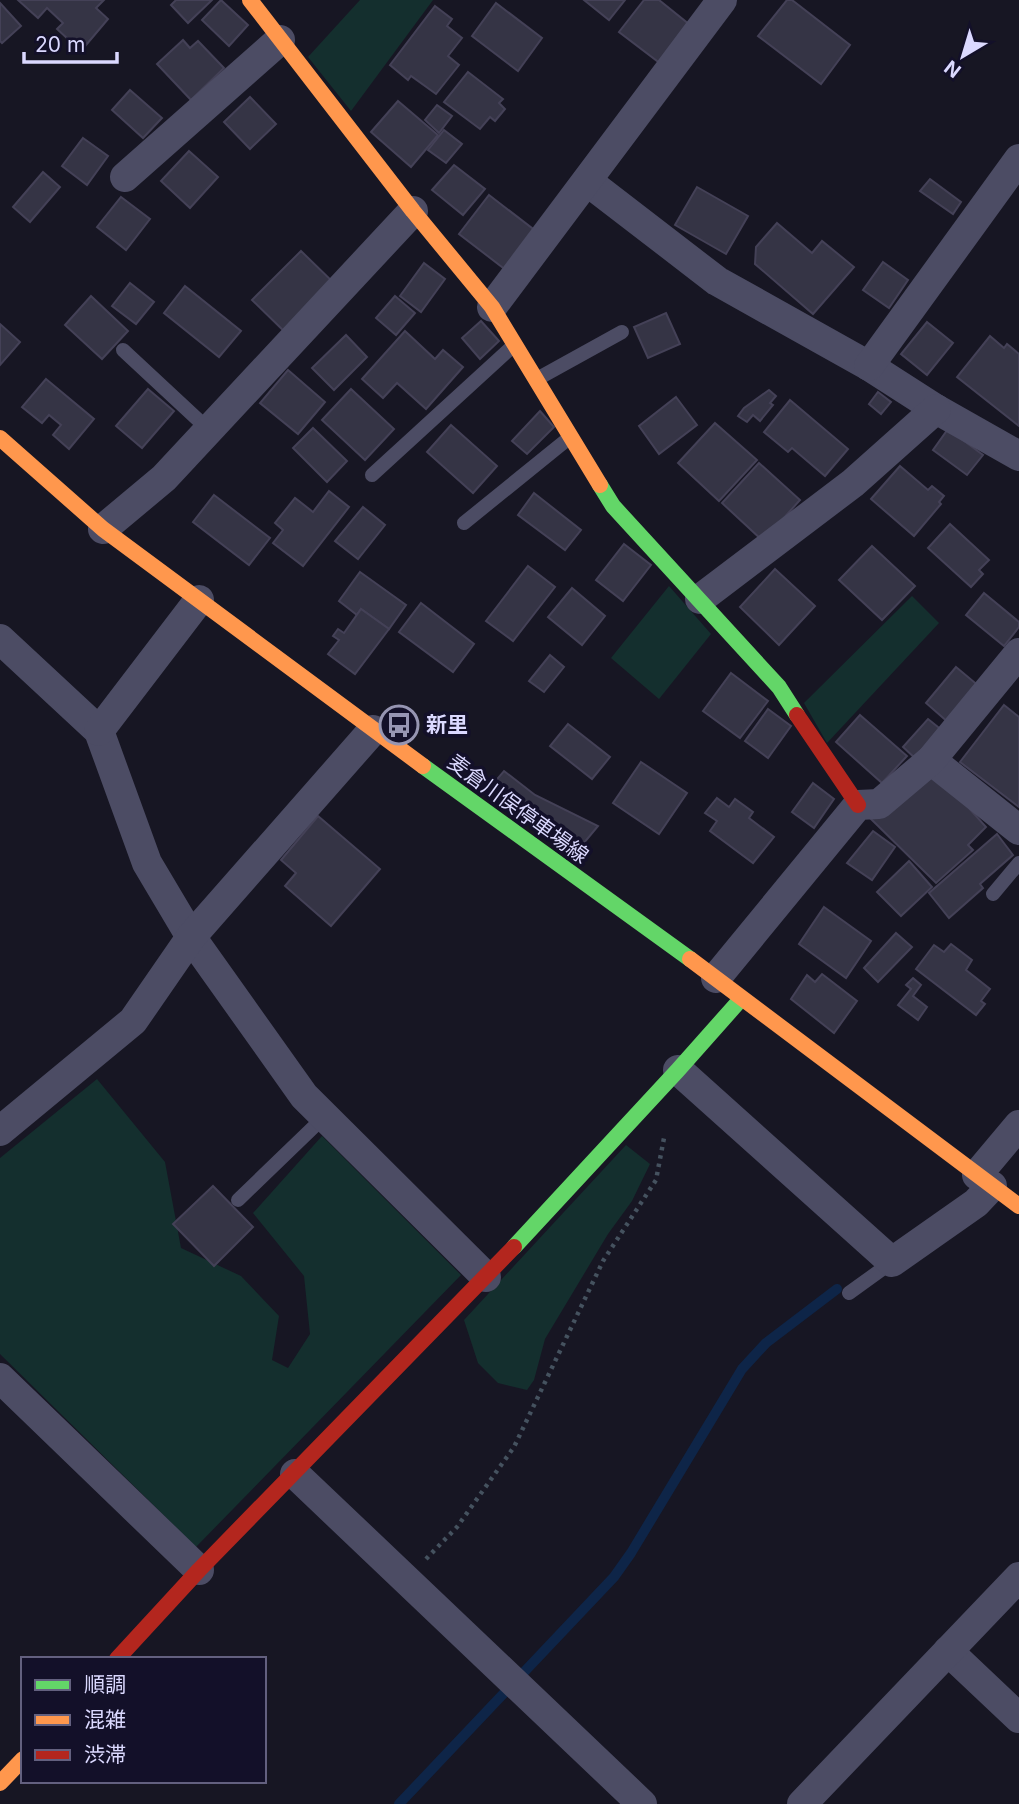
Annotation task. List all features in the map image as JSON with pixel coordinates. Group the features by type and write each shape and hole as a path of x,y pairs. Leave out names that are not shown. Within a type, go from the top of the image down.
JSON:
{"street":[{"path":"250,0 412,211 492,307 613,506 779,687 858,805"},
{"path":"492,307 722,0"},
{"path":"125,177 280,40"},
{"path":"869,366 1019,159"},
{"path":"587,181 718,281 869,366 936,409 1019,456"},
{"path":"103,529 164,478 412,211"},
{"path":"700,599 853,483 936,409"},
{"name":"麦倉川俣停車場線","path":"0,438 103,529 373,730 716,978 1019,1206"},
{"path":"99,731 199,600"},
{"path":"0,639 99,731 146,863 191,937 304,1096 486,1277"},
{"path":"716,978 858,805 878,804 931,760 1019,653"},
{"path":"0,1131 133,1021 191,937 373,730"},
{"path":"931,760 1019,830"},
{"path":"119,1657 486,1277 741,999"},
{"path":"678,1070 892,1262 976,1203 985,1180 1019,1125"},
{"path":"0,1378 200,1570"},
{"path":"295,1474 642,1804"},
{"path":"802,1804 1017,1582"},
{"path":"948,1651 1019,1718"},
{"path":"0,1783 21,1761"}],"lane":[{"path":"537,379 622,332"},
{"path":"372,475 516,344"},
{"path":"123,350 209,430"},
{"path":"464,523 571,436"},
{"path":"993,894 1019,863"},
{"path":"238,1200 324,1117"},
{"path":"849,1293 892,1262"}],"path":[{"path":"405,1579 457,1527 514,1447 603,1262 656,1180 666,1130 654,1095"}],"green space":[{"path":"360,0 433,0 351,111 308,57"},
{"path":"669,586 711,634 659,699 611,658"},
{"path":"912,596 939,623 827,743 804,703"},
{"path":"97,1079 165,1162 181,1248 241,1276 279,1316 272,1360 288,1368 310,1334 304,1276 253,1213 322,1136 461,1275 196,1547 0,1354 0,1158"},
{"path":"626,1145 650,1164 632,1201 608,1234 545,1339 534,1380 527,1390 498,1383 478,1363 464,1320"}],"building":[{"path":"18,0 104,0 96,8 108,19 81,51 57,29 63,23 47,8 38,18"},
{"path":"176,0 212,0 188,23 171,5"},
{"path":"221,0 248,25 229,46 202,20"},
{"path":"584,0 625,0 609,20"},
{"path":"644,0 659,0 695,29 665,67 619,32"},
{"path":"787,0 792,0 850,45 821,84 758,36"},
{"path":"0,3 21,26 2,43 0,41"},
{"path":"496,3 542,38 518,71 472,36"},
{"path":"435,6 452,19 447,26 462,38 448,56 459,65 436,94 411,76 408,80 390,65"},
{"path":"183,40 190,48 198,41 224,68 191,100 157,64"},
{"path":"468,72 503,99 499,103 505,109 495,121 490,117 480,129 444,102"},
{"path":"130,90 162,118 143,138 112,110"},
{"path":"250,97 276,124 250,149 224,122"},
{"path":"398,101 438,135 411,167 371,132"},
{"path":"437,105 452,116 439,133 425,120"},
{"path":"444,130 462,144 446,163 428,150"},
{"path":"83,138 108,156 87,185 62,166"},
{"path":"189,151 218,177 190,208 161,181"},
{"path":"454,165 485,189 463,215 432,190"},
{"path":"43,172 60,187 30,222 13,207"},
{"path":"930,179 961,202 953,214 920,191"},
{"path":"697,187 748,216 726,254 675,225"},
{"path":"489,195 541,235 511,274 459,234"},
{"path":"121,197 150,219 126,250 97,227"},
{"path":"777,223 812,253 822,241 854,267 813,314 755,264 756,247"},
{"path":"301,251 337,286 289,336 252,300"},
{"path":"883,262 908,280 889,308 863,290"},
{"path":"424,263 445,279 421,312 400,296"},
{"path":"130,283 154,302 136,324 112,306"},
{"path":"185,286 241,331 219,357 164,313"},
{"path":"91,296 128,331 102,359 65,325"},
{"path":"395,296 415,313 396,335 376,318"},
{"path":"666,313 680,344 648,358 634,327"},
{"path":"481,321 499,341 480,359 462,338"},
{"path":"927,322 953,343 927,375 901,354"},
{"path":"0,324 20,342 0,365"},
{"path":"405,331 435,359 443,350 463,367 426,409 397,383 383,398 362,379"},
{"path":"346,335 367,357 334,390 312,368"},
{"path":"990,336 1004,348 1007,344 1019,354 1019,426 957,377"},
{"path":"288,370 325,402 298,434 260,403"},
{"path":"46,379 94,419 69,449 53,435 61,425 49,415 42,423 22,407"},
{"path":"148,389 174,411 142,448 116,426"},
{"path":"351,389 394,429 365,460 322,420"},
{"path":"769,390 776,396 770,403 773,405 760,421 753,415 747,422 738,416 744,408"},
{"path":"878,392 891,402 881,414 869,404"},
{"path":"676,397 697,425 659,454 639,426"},
{"path":"790,400 848,449 825,476 792,448 788,452 764,432"},
{"path":"540,411 554,427 527,454 512,441"},
{"path":"715,423 757,460 719,501 678,463"},
{"path":"451,425 497,466 473,493 427,452"},
{"path":"313,428 347,461 327,482 293,448"},
{"path":"948,429 983,455 967,475 933,450"},
{"path":"759,463 800,500 763,541 722,503"},
{"path":"900,466 928,490 932,486 944,496 939,502 941,504 914,536 871,499"},
{"path":"329,491 349,507 303,566 273,543 283,530 275,523 295,498 313,512"},
{"path":"534,493 581,530 565,550 518,515"},
{"path":"214,495 270,538 249,565 193,522"},
{"path":"363,507 385,525 358,559 335,541"},
{"path":"950,524 989,560 979,570 983,574 971,587 928,548"},
{"path":"624,544 651,565 623,601 596,580"},
{"path":"872,546 915,586 882,620 839,580"},
{"path":"528,566 555,587 513,641 486,621"},
{"path":"775,569 815,606 779,645 740,607"},
{"path":"360,572 406,605 389,629 361,609 357,615 339,601"},
{"path":"572,588 605,616 582,645 548,617"},
{"path":"984,593 1019,622 1019,627 1004,646 966,615"},
{"path":"421,603 474,644 453,672 399,632"},
{"path":"361,609 389,629 355,674 328,654 339,640 333,636 338,629 344,633"},
{"path":"550,655 564,667 544,692 529,681"},
{"path":"956,667 980,687 949,723 926,703"},
{"path":"731,673 768,701 740,738 703,711"},
{"path":"1004,705 1019,717 1019,807 960,762"},
{"path":"768,709 791,726 768,758 745,741"},
{"path":"860,715 907,756 882,783 836,742"},
{"path":"928,719 943,731 917,760 903,747"},
{"path":"568,724 610,757 592,779 550,746"},
{"path":"641,762 687,793 659,834 613,803"},
{"path":"932,767 986,827 968,845 973,850 936,883 869,817"},
{"path":"504,771 535,795 598,826 579,849 492,785"},
{"path":"813,783 834,799 814,828 792,812"},
{"path":"717,798 729,807 735,799 753,812 749,818 774,837 753,863 710,831 717,821 705,813"},
{"path":"318,816 380,869 331,926 285,886 296,873 281,860"},
{"path":"873,831 895,847 872,880 847,863"},
{"path":"997,834 1013,855 980,884 983,888 949,918 929,893"},
{"path":"909,861 932,887 901,916 877,892"},
{"path":"824,907 871,941 846,978 799,944"},
{"path":"896,933 912,947 878,982 864,968"},
{"path":"951,944 972,960 966,970 990,989 981,1001 985,1004 976,1015 916,969 934,945 944,952"},
{"path":"822,974 857,1001 834,1033 791,999 807,975 815,982"},
{"path":"913,978 921,985 913,996 927,1007 918,1020 898,1005 911,989 906,985"},
{"path":"213,1186 253,1227 214,1266 173,1224"}],"waterway":[{"path":"399,1804 614,1577 742,1369 766,1343 837,1289"}],"traffic: fast":[{"path":"600,485 613,506 779,687 797,715"},
{"path":"423,766 690,959"},
{"path":"514,1247 741,999"}],"traffic: slow":[{"path":"250,0 413,211 492,307 600,485"},
{"path":"0,438 103,529 423,766"},
{"path":"690,959 1019,1206"},
{"path":"0,1783 21,1761"}],"traffic: jam":[{"path":"797,715 858,805"},
{"path":"119,1657 199,1570 514,1247"}],"place":[{"name":"新里","path":"399,725"}]}
